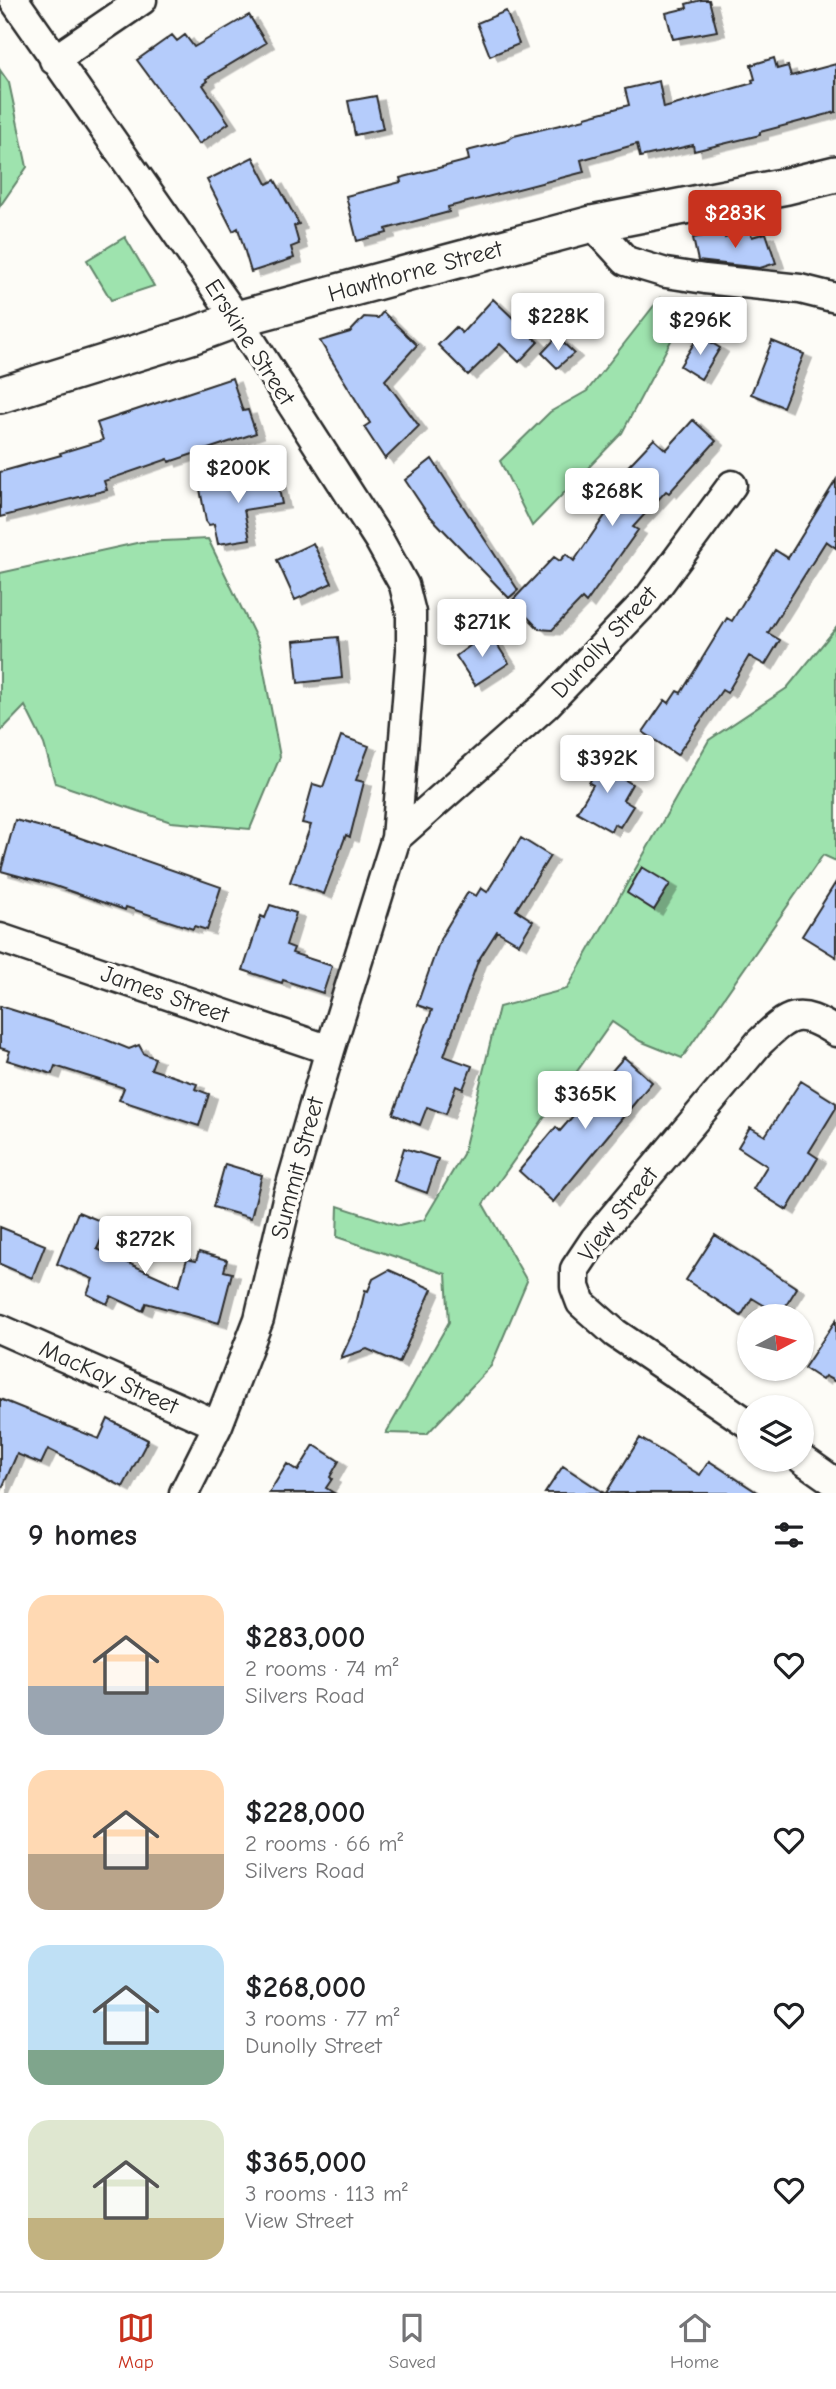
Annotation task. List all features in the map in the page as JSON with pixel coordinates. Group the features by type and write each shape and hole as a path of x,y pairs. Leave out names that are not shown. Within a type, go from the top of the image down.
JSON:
{"street":[{"name":"Erskine Street","path":"14,0 237,319 379,540 404,585 411,613 411,649 396,838"},
{"path":"54,60 142,0"},
{"name":"Hawthorne Street","path":"0,395 191,336 237,319 592,224 836,174"},
{"path":"592,224 626,261 679,275 800,289 836,298"},
{"name":"Dunolly Street","path":"396,838 545,706 648,598 732,485"},
{"name":"Summit Street","path":"184,1493 218,1425 259,1319 288,1195 396,838"},
{"name":"James Street","path":"0,938 330,1050"},
{"name":"View Street","path":"737,1416 615,1333 581,1303 575,1287 575,1269 612,1218 759,1043 781,1021 798,1015 821,1022 836,1032"},
{"name":"MacKay Street","path":"0,1329 218,1425"},
{"path":"814,1468 836,1483"}],"green space":[{"path":"0,70 9,83 27,167 0,206"},
{"path":"125,237 154,286 111,300 87,260"},
{"path":"660,298 681,322 622,433 532,526 500,461 550,412 587,391"},
{"path":"208,539 259,644 280,757 250,829 171,822 55,783 44,744 25,706 0,732 0,573 141,542"},
{"path":"836,628 836,861 823,855 682,1058 640,1041 612,1022 483,1204 527,1281 491,1366 427,1434 386,1433 449,1322 446,1274 337,1237 338,1206 399,1226 424,1220 463,1154 499,1007 567,989 709,740 787,688"}],"building":[{"path":"709,0 717,31 673,39 666,13 687,8 686,4"},
{"path":"506,11 519,44 490,56 477,23"},
{"path":"249,15 266,43 206,79 208,81 203,85 229,123 199,144 137,60 172,35 177,41 185,35 194,47"},
{"path":"774,58 777,69 788,66 791,76 836,64 836,112 694,151 693,145 640,157 637,144 581,160 584,172 448,207 449,212 386,229 387,233 357,241 346,196 401,182 400,178 469,160 467,151 629,105 625,89 659,81 664,108 753,83 752,80 755,79 751,65"},
{"path":"376,96 383,129 355,135 348,101"},
{"path":"253,157 267,184 275,180 299,224 294,226 299,244 291,247 294,258 251,272 238,228 233,231 207,180"},
{"path":"750,230 752,237 766,233 776,263 760,268 698,261 693,238 724,232 725,238"},
{"path":"493,299 538,342 519,362 500,344 468,375 438,345 456,327 462,333"},
{"path":"383,312 417,345 385,380 419,426 385,459 364,427 370,423 320,341 350,332 364,317 378,318"},
{"path":"699,335 720,348 701,379 680,366"},
{"path":"557,337 574,353 557,368 542,353"},
{"path":"772,341 804,354 783,407 751,394"},
{"path":"232,378 243,411 248,410 256,433 104,481 107,490 0,517 0,472 103,440 97,423"},
{"path":"693,420 716,441 669,493 666,491 633,527 638,530 586,603 582,599 552,630 539,629 512,601 554,557 560,561 566,554 574,561 610,508 599,497 654,439 666,450"},
{"path":"432,459 518,590 509,598 427,513 405,480"},
{"path":"276,474 282,504 244,510 250,539 218,544 214,524 209,525 206,521 200,489"},
{"path":"836,480 836,548 826,541 768,633 780,640 765,665 749,656 727,693 722,690 677,755 643,732 665,700 669,703 677,691 681,693 727,618 732,621 775,550 788,558"},
{"path":"313,543 332,583 295,600 277,560"},
{"path":"489,632 509,663 475,685 456,656"},
{"path":"338,637 342,678 298,683 294,641"},
{"path":"341,736 369,746 356,780 364,782 350,837 346,835 324,894 290,882 311,825 302,823 313,784 323,787"},
{"path":"606,753 626,766 620,777 632,784 623,800 633,806 620,827 614,824 611,831 577,812 593,785 589,783"},
{"path":"15,820 72,835 221,887 207,930 194,926 193,929 126,907 125,910 1,871"},
{"path":"521,838 550,856 516,910 533,921 519,944 497,931 478,961 444,1056 472,1066 463,1089 456,1086 446,1114 427,1107 420,1125 393,1114 432,1010 417,1005 441,937 468,892 476,896 481,888 487,892"},
{"path":"642,867 670,884 654,910 627,893"},
{"path":"836,882 836,957 802,936"},
{"path":"270,905 296,913 286,945 294,948 292,953 332,966 323,993 243,970 261,916 265,918"},
{"path":"0,1006 129,1049 139,1045 144,1054 155,1058 151,1069 197,1084 195,1089 209,1094 199,1126 119,1100 124,1088 55,1066 52,1074 7,1060 10,1051 0,1048"},
{"path":"624,1057 652,1082 553,1202 519,1171 556,1127 560,1131"},
{"path":"801,1081 836,1103 836,1108 809,1152 818,1158 787,1210 753,1189 767,1166 738,1147 750,1127 765,1136"},
{"path":"404,1148 438,1159 427,1193 394,1181"},
{"path":"225,1164 262,1175 251,1218 213,1207"},
{"path":"78,1212 108,1224 97,1249 179,1286 187,1259 196,1261 199,1252 227,1260 224,1271 232,1273 219,1323 146,1303 143,1311 111,1296 107,1304 87,1294 93,1279 57,1264"},
{"path":"0,1227 45,1245 32,1278 0,1264"},
{"path":"715,1235 797,1288 787,1304 762,1304 752,1298 748,1304 737,1304 737,1313 686,1280"},
{"path":"389,1270 432,1289 399,1363 367,1349 341,1358 358,1321 365,1290 368,1291 373,1279"},
{"path":"836,1320 836,1382 825,1376 822,1380 814,1375 814,1353"},
{"path":"0,1399 99,1439 108,1419 148,1440 123,1487 48,1449 41,1464 17,1454 0,1493"},
{"path":"640,1438 700,1475 709,1461 758,1493 606,1493"},
{"path":"314,1445 339,1461 326,1488 334,1493 269,1493 287,1464 298,1471"},
{"path":"563,1466 604,1493 545,1493"}]}
